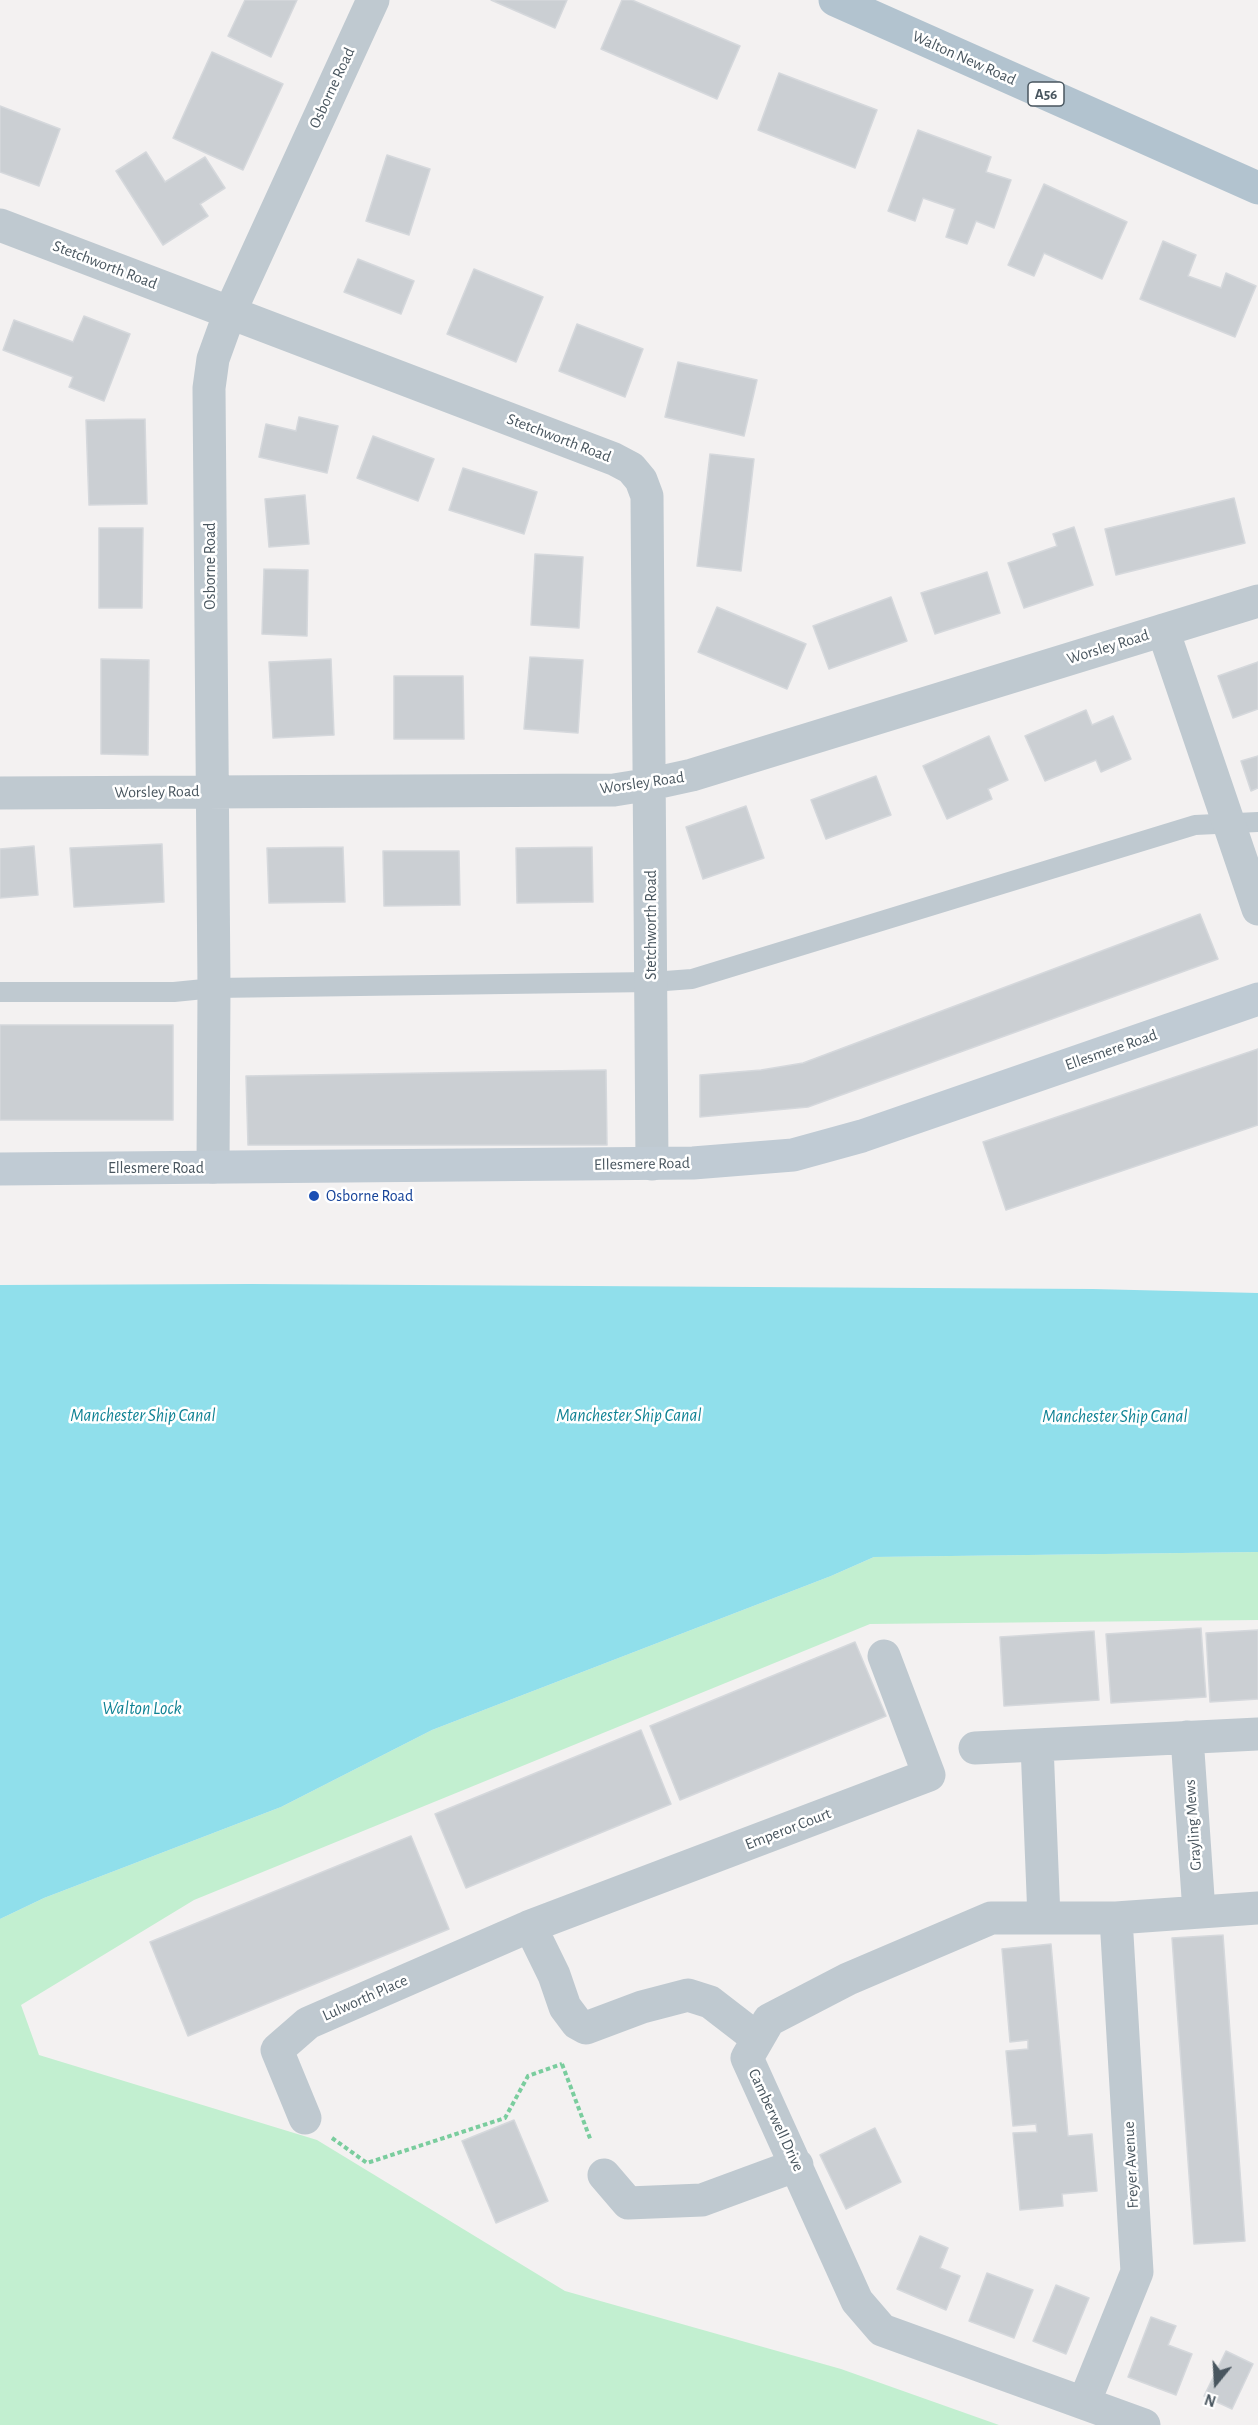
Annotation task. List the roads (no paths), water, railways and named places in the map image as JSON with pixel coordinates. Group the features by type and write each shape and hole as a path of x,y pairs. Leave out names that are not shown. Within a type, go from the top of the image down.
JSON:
{"main road":[{"name":"Walton New Road","path":"835,0 1258,188"},
{"name":"Ellesmere Road","path":"0,1169 652,1164 761,1159 793,1155 862,1136 1258,999"}],"street":[{"name":"Osborne Road","path":"213,1167 214,988 209,388 213,359 230,312 373,0"},
{"name":"Stetchworth Road","path":"0,225 614,459 631,468 641,480 648,496 652,1164"},
{"name":"Worsley Road","path":"0,794 614,790 692,776 1258,601"},
{"path":"1163,630 1244,822 1258,909"},
{"name":"Emperor Court","path":"528,1927 929,1775 884,1656"},
{"path":"975,1748 1258,1734"},
{"name":"Grayling Mews","path":"1187,1737 1199,1912"},
{"path":"1036,1745 1044,1918"},
{"name":"Camberwell Drive","path":"1144,2425 882,2330 857,2301 747,2058 770,2020 848,1979 991,1918 1116,1918 1258,1908"},
{"name":"Freyer Avenue","path":"1084,2403 1137,2272 1116,1918"},
{"path":"528,1927 533,1932 565,2007 577,2023 586,2028 642,2007 688,1995 710,2002 758,2039"},
{"name":"Lulworth Place","path":"305,2118 277,2049 308,2023 528,1927"},
{"path":"604,2175 628,2203 702,2200 797,2165"}],"lane":[{"path":"0,992 174,992 214,988 652,982 692,979 1196,825 1244,822"}],"water":[{"path":"251,1284 1093,1289 1258,1293 1258,1552 874,1557 831,1576 432,1730 281,1807 44,1898 0,1919 0,1285"}],"place":[{"name":"Osborne Road","path":"314,1196"}],"water label":[{"name":"Manchester Ship Canal","path":"143,1416"},
{"name":"Manchester Ship Canal","path":"629,1416"},
{"name":"Manchester Ship Canal","path":"1115,1417"},
{"name":"Walton Lock","path":"142,1709"}]}
